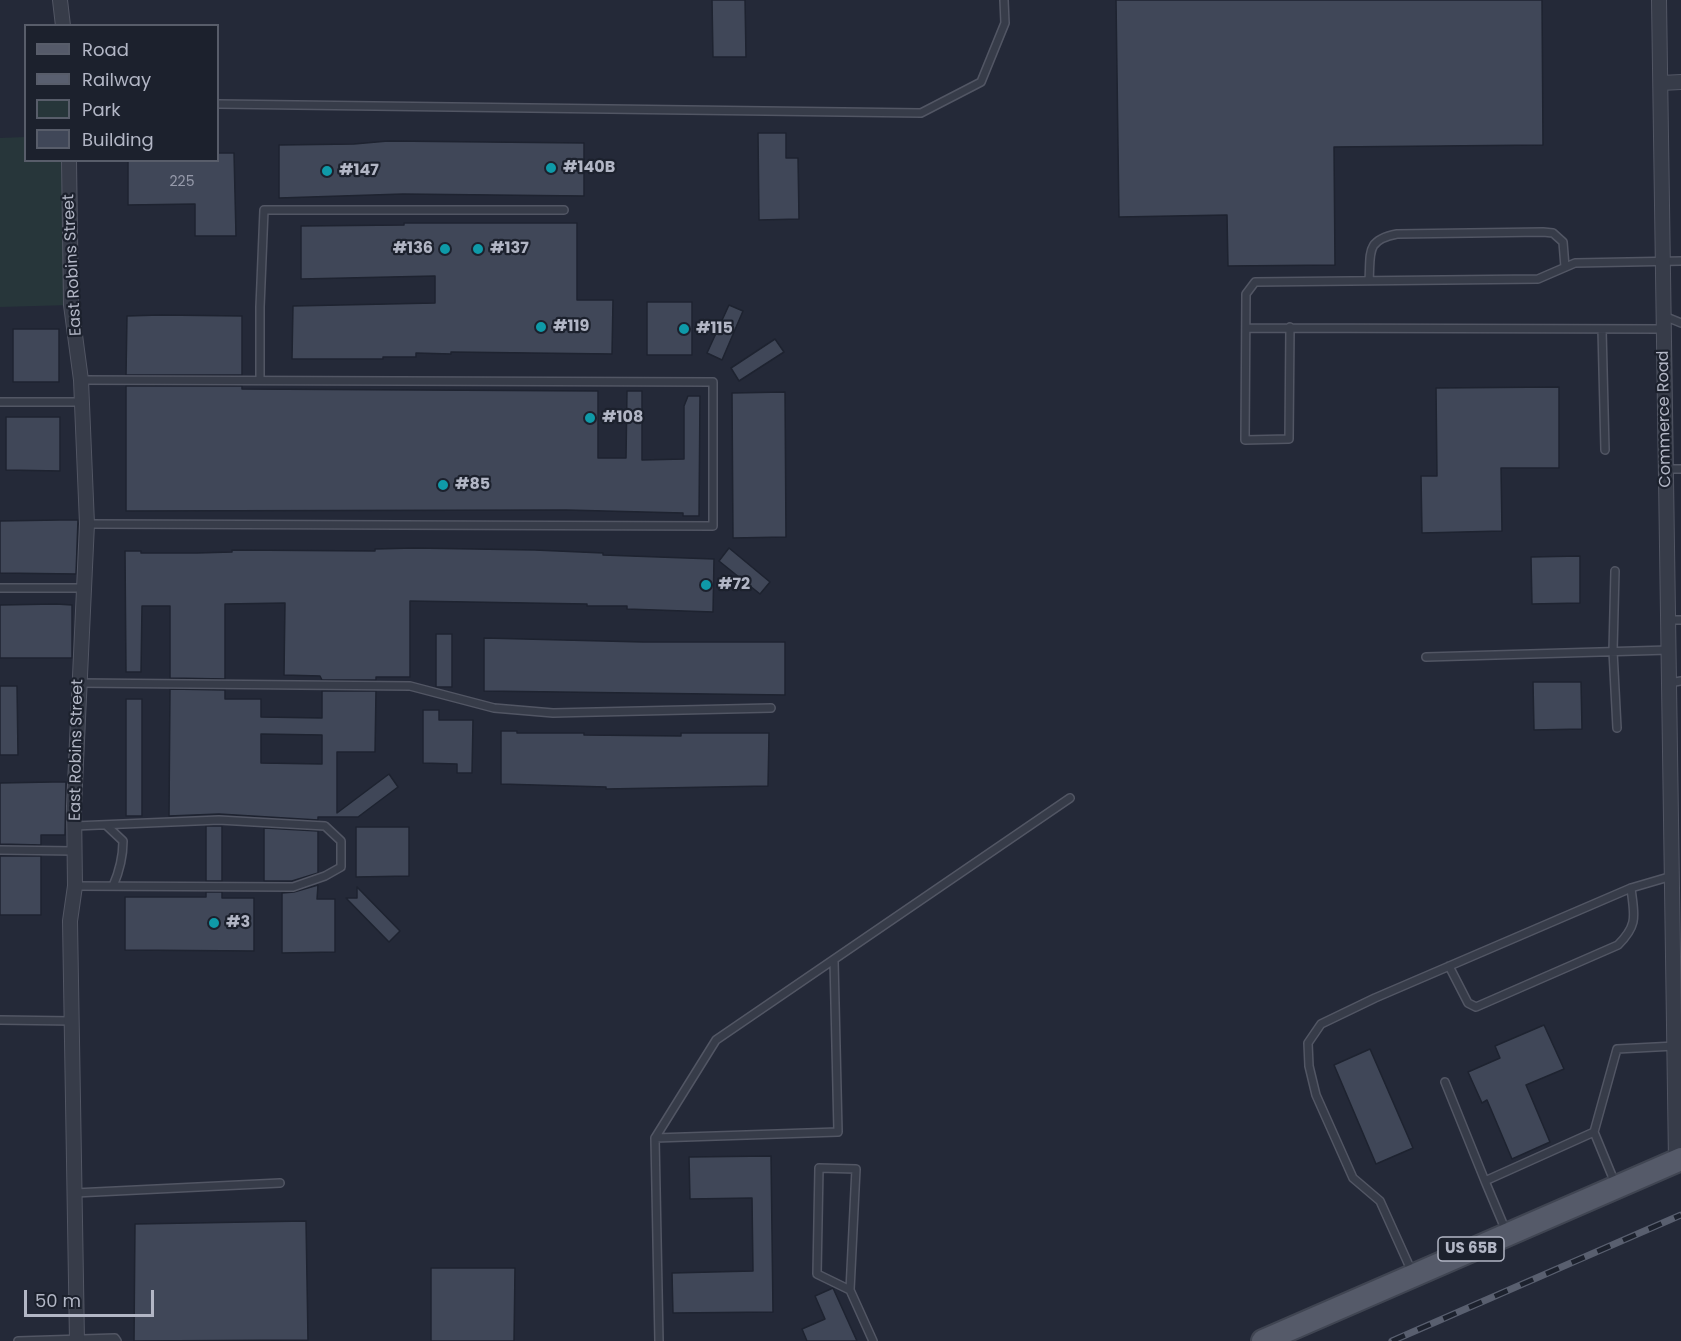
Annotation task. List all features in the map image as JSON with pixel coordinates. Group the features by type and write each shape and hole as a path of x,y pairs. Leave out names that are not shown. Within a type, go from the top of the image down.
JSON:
{"main road":[{"name":"US 65B","path":"1263,1341 1678,1160"}],"street":[{"path":"60,0 63,24"},
{"name":"Commerce Road","path":"1659,0 1666,469 1675,620 1669,650 1675,682 1672,876 1678,1045 1678,1160"},
{"path":"1661,82 1681,82"},
{"name":"East Robins Street","path":"69,162 71,305 81,380 87,524 74,806 75,886 70,921 77,1340"}],"lane":[{"path":"219,104 921,113 981,81 1005,24 1004,0"},
{"path":"260,381 264,210 564,210"},
{"path":"1369,281 1371,252 1374,243 1385,236 1397,234 1553,233 1563,242 1565,267"},
{"path":"1290,327 1289,439 1245,440 1246,294 1255,282 1538,279 1575,263 1681,261"},
{"path":"1246,328 1602,329 1664,322 1681,323"},
{"path":"1602,329 1605,450"},
{"path":"81,380 713,382 713,526 87,524"},
{"path":"0,402 82,402"},
{"path":"1666,469 1681,469"},
{"path":"1615,571 1613,651 1617,728"},
{"path":"0,588 84,588"},
{"path":"1426,657 1669,650"},
{"path":"79,682 410,686 494,708 553,713 771,708"},
{"path":"659,1341 655,1138 716,1040 1070,798"},
{"path":"75,826 219,820 325,826 341,841 341,867 325,876 293,887 75,886"},
{"path":"106,825 123,841 123,858 113,886"},
{"path":"0,850 75,851"},
{"path":"1413,1274 1380,1201 1353,1178 1316,1095 1309,1066 1308,1043 1321,1024 1375,998 1631,888 1672,876"},
{"path":"1449,966 1468,1003 1476,1007 1618,945 1630,933 1634,915 1631,888"},
{"path":"655,1138 838,1132 834,960"},
{"path":"0,1020 73,1021"},
{"path":"1617,1187 1594,1132 1617,1049 1678,1045"},
{"path":"1445,1082 1507,1233"},
{"path":"1485,1181 1594,1132"},
{"path":"850,1290 817,1274 819,1168 856,1169 850,1290 873,1341"},
{"path":"75,1192 280,1183"},
{"path":"18,1341 115,1338 117,1341"}],"green space":[{"path":"24,137 24,162 69,162 71,305 0,307 0,138"}],"building":[{"path":"712,0 745,0 746,57 713,57"},
{"path":"1116,0 1542,0 1543,145 1334,147 1335,265 1228,266 1227,215 1119,217"},
{"path":"758,133 786,133 786,158 798,158 799,219 759,220"},
{"path":"388,141 584,143 584,196 403,194 279,198 279,145"},
{"path":"219,153 234,153 236,236 195,236 195,204 128,205 128,162 219,162"},
{"path":"404,223 577,223 577,300 613,300 612,354 451,352 451,354 416,353 416,357 383,357 383,359 292,359 293,306 435,303 435,276 301,279 301,226 404,225"},
{"path":"647,302 692,302 692,355 647,355"},
{"path":"729,305 743,311 722,360 707,353"},
{"path":"127,316 242,316 242,375 126,375"},
{"path":"13,329 59,329 59,382 13,382"},
{"path":"775,339 784,352 739,381 731,368"},
{"path":"126,386 598,391 598,458 626,458 627,391 642,391 642,460 684,459 684,406 688,396 700,396 699,516 683,516 683,513 566,510 126,511"},
{"path":"1559,387 1559,468 1501,468 1502,531 1422,533 1421,476 1437,476 1436,388"},
{"path":"785,392 786,537 733,538 732,393"},
{"path":"6,417 60,417 60,471 6,470"},
{"path":"78,520 76,574 0,573 0,521"},
{"path":"729,548 770,582 760,594 719,561"},
{"path":"375,549 535,550 714,559 713,612 627,609 627,606 587,606 587,604 410,601 410,677 376,677 376,680 322,680 320,676 284,675 285,603 225,604 225,679 170,678 170,606 142,606 141,672 126,672 125,551 197,553 232,552 232,550 375,551"},
{"path":"1580,556 1580,603 1532,604 1531,557"},
{"path":"0,605 72,605 72,658 0,658"},
{"path":"436,634 452,634 452,687 436,687"},
{"path":"484,638 643,642 785,642 785,695 484,691"},
{"path":"1533,682 1581,682 1582,729 1534,730"},
{"path":"0,686 17,686 18,755 0,755"},
{"path":"170,689 225,690 225,699 261,699 261,717 322,718 322,691 376,691 375,752 337,752 337,813 389,774 398,787 358,817 318,817 318,820 219,814 169,816","holes":["261,734 322,735 322,764 261,763"]},
{"path":"126,699 142,699 142,816 126,816"},
{"path":"423,710 439,710 439,720 473,720 472,773 457,773 457,764 423,763"},
{"path":"501,731 681,736 681,733 769,733 768,786 606,789 606,787 501,784"},
{"path":"66,782 65,835 41,835 41,845 0,844 0,783"},
{"path":"206,826 222,826 222,881 206,881"},
{"path":"356,827 409,827 409,876 356,877"},
{"path":"264,828 318,831 318,873 292,881 264,881"},
{"path":"0,856 41,856 41,915 0,915"},
{"path":"318,885 317,899 335,899 335,952 282,953 282,893"},
{"path":"357,887 400,931 389,942 346,898 357,898"},
{"path":"206,892 222,892 222,898 254,898 254,951 125,950 125,897 206,897"},
{"path":"1544,1025 1564,1069 1526,1085 1550,1142 1512,1159 1487,1100 1482,1103 1468,1072 1500,1058 1495,1046"},
{"path":"1370,1049 1413,1148 1376,1164 1334,1065"},
{"path":"771,1156 773,1312 673,1313 672,1273 753,1271 752,1198 690,1199 689,1157"},
{"path":"306,1221 308,1340 134,1341 135,1224"},
{"path":"431,1268 515,1268 514,1341 431,1341"},
{"path":"833,1288 857,1341 807,1341 802,1329 825,1319 815,1296"}],"railway":[{"path":"1392,1341 1681,1215"}],"place":[{"name":"#140B","path":"551,168"},
{"name":"#147","path":"327,171"},
{"name":"#136","path":"445,249"},
{"name":"#137","path":"478,249"},
{"name":"#119","path":"541,327"},
{"name":"#115","path":"684,329"},
{"name":"#108","path":"590,418"},
{"name":"#85","path":"443,485"},
{"name":"#72","path":"706,585"},
{"name":"#3","path":"214,923"}]}
